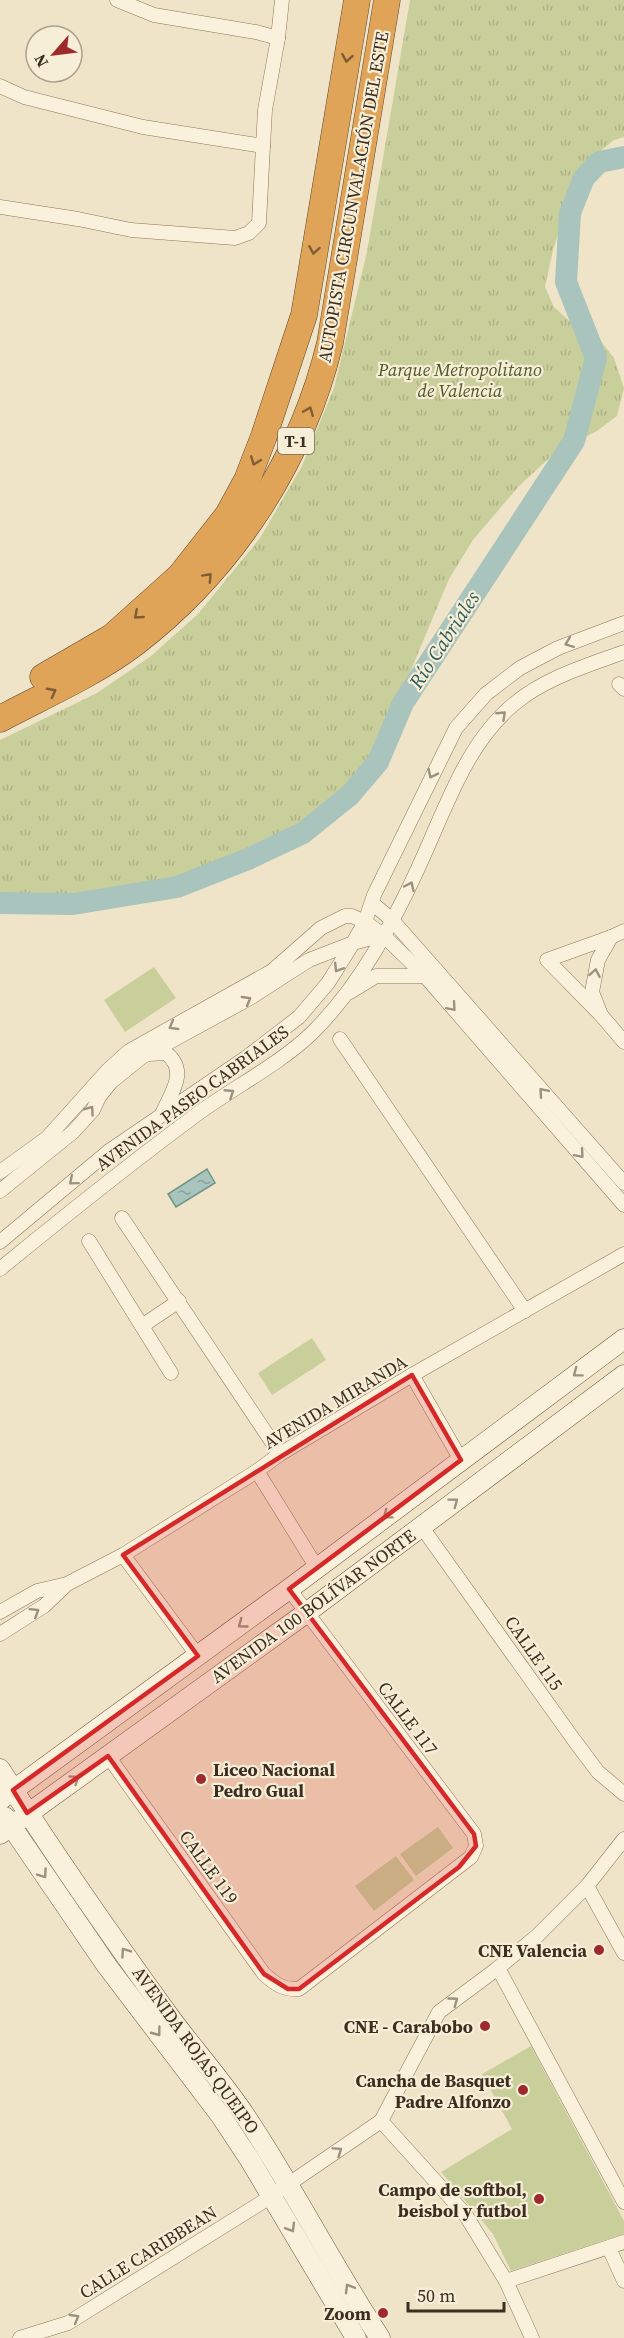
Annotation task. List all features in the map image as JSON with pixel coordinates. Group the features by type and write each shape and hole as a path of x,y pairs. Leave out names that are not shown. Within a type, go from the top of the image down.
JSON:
{"highway":[{"name":"AUTOPISTA CIRCUNVALACIÓN DEL ESTE","path":"0,700 112,637 148,606 180,576 207,544 228,515 247,480 304,315 357,0"},
{"name":"AUTOPISTA CIRCUNVALACIÓN DEL ESTE","path":"0,719 92,671 134,643 194,592 221,562 272,488 309,412 322,376 330,343 387,0"}],"main road":[{"name":"AVENIDA 100 BOLÍVAR NORTE","path":"7,1795 289,1589 624,1339"},
{"name":"AVENIDA 100 BOLÍVAR NORTE","path":"3,1823 27,1813 108,1756 306,1613 624,1375"},
{"name":"AVENIDA ROJAS QUEIPO","path":"0,1769 7,1795 27,1813 170,2017 245,2115 289,2183 360,2308 380,2338"},
{"name":"AVENIDA ROJAS QUEIPO","path":"3,1823 107,1966 221,2116 356,2338"}],"street":[{"path":"117,0 154,15 256,32 278,38"},
{"path":"0,207 131,230 235,238 249,233 258,223 265,110 278,38 282,0"},
{"path":"0,86 24,97 143,127 262,146"},
{"name":"AVENIDA PASEO CABRIALES","path":"0,1242 109,1151 248,1058 299,1017 328,983 365,922 412,814 456,728 486,694 520,668 558,648 624,623"},
{"name":"AVENIDA PASEO CABRIALES","path":"0,1269 124,1168 204,1109 273,1064 310,1034 345,994 392,920 405,897 446,805 475,749 492,725 514,704 541,685 624,652"},
{"path":"372,903 392,920 624,1183"},
{"path":"0,1172 47,1138 108,1070 129,1051 272,971 321,928 345,916 352,916 383,935 425,976 624,1205"},
{"path":"624,931 611,938 547,960 624,1042"},
{"path":"0,1191 73,1132 93,1110 99,1097 111,1082 142,1057 250,998 309,960 353,943 383,935"},
{"path":"601,1015 592,992 598,960 611,938"},
{"path":"345,994 376,976 425,976"},
{"path":"340,1039 525,1311"},
{"path":"142,1057 159,1052 166,1053 178,1068 177,1081 162,1114"},
{"path":"122,1218 280,1454"},
{"path":"89,1241 171,1373"},
{"name":"AVENIDA MIRANDA","path":"0,1612 37,1591 67,1584 123,1555 257,1471 280,1454 412,1375 624,1254"},
{"path":"142,1326 179,1301"},
{"path":"412,1375 460,1460"},
{"path":"257,1471 317,1568"},
{"name":"CALLE 115","path":"421,1526 598,1772 624,1794"},
{"path":"123,1555 198,1656"},
{"name":"AVENIDA MIRANDA","path":"0,1634 44,1606 67,1584"},
{"name":"CALLE 117","path":"288,1989 299,1989 459,1868 471,1857 476,1846 474,1834 289,1589"},
{"name":"CALLE 119","path":"108,1756 264,1974 278,1986 288,1989"},
{"path":"532,2338 506,2281 465,2214 381,2121 439,2012 537,1936 587,1886 624,1839"},
{"path":"587,1886 624,1953"},
{"path":"498,1968 624,2202"},
{"name":"CALLE CARIBBEAN","path":"20,2338 68,2323 271,2195 381,2121"},
{"path":"506,2281 624,2242"},
{"path":"609,2248 623,2278"}],"highlighted area":[{"path":"412,1375 461,1460 289,1589 474,1834 476,1846 459,1867 299,1989 288,1989 264,1974 108,1756 27,1813 13,1790 198,1656 123,1555"}],"green space":[{"name":"Parque Metropolitano de Valencia","path":"410,0 624,0 624,137 614,140 593,157 570,198 553,250 545,287 554,307 576,327 596,335 614,358 624,388 617,416 597,431 556,452 519,486 473,540 449,579 373,761 348,793 319,820 283,843 228,869 159,891 100,904 0,903 0,740 97,693 151,656 198,614 260,538 302,466 334,388 367,252"},
{"path":"154,967 176,998 125,1032 104,1000"},
{"path":"312,1338 326,1360 272,1395 258,1373"},
{"path":"438,1827 453,1848 416,1876 400,1854"},
{"path":"396,1856 414,1880 374,1911 355,1886"},
{"name":"Campo de softbol, beisbol y futbol","path":"531,2046 624,2221 624,2234 511,2271 493,2234 441,2172 512,2129 482,2074"}],"water":[{"path":"207,1169 215,1183 176,1207 168,1194"}],"waterway":[{"name":"Río Cabriales","path":"0,903 73,904 177,887 248,859 303,833 350,795 378,762 403,703 574,441 596,358 566,282 570,213 584,178 599,162 624,157"}],"place":[{"name":"Liceo Nacional Pedro Gual","path":"201,1779"},
{"name":"CNE Valencia","path":"599,1950"},
{"name":"CNE - Carabobo","path":"485,2026"},
{"name":"Cancha de Basquet Padre Alfonzo","path":"523,2090"},
{"name":"Campo de softbol, beisbol y futbol","path":"539,2199"},
{"name":"Zoom","path":"383,2313"}]}
